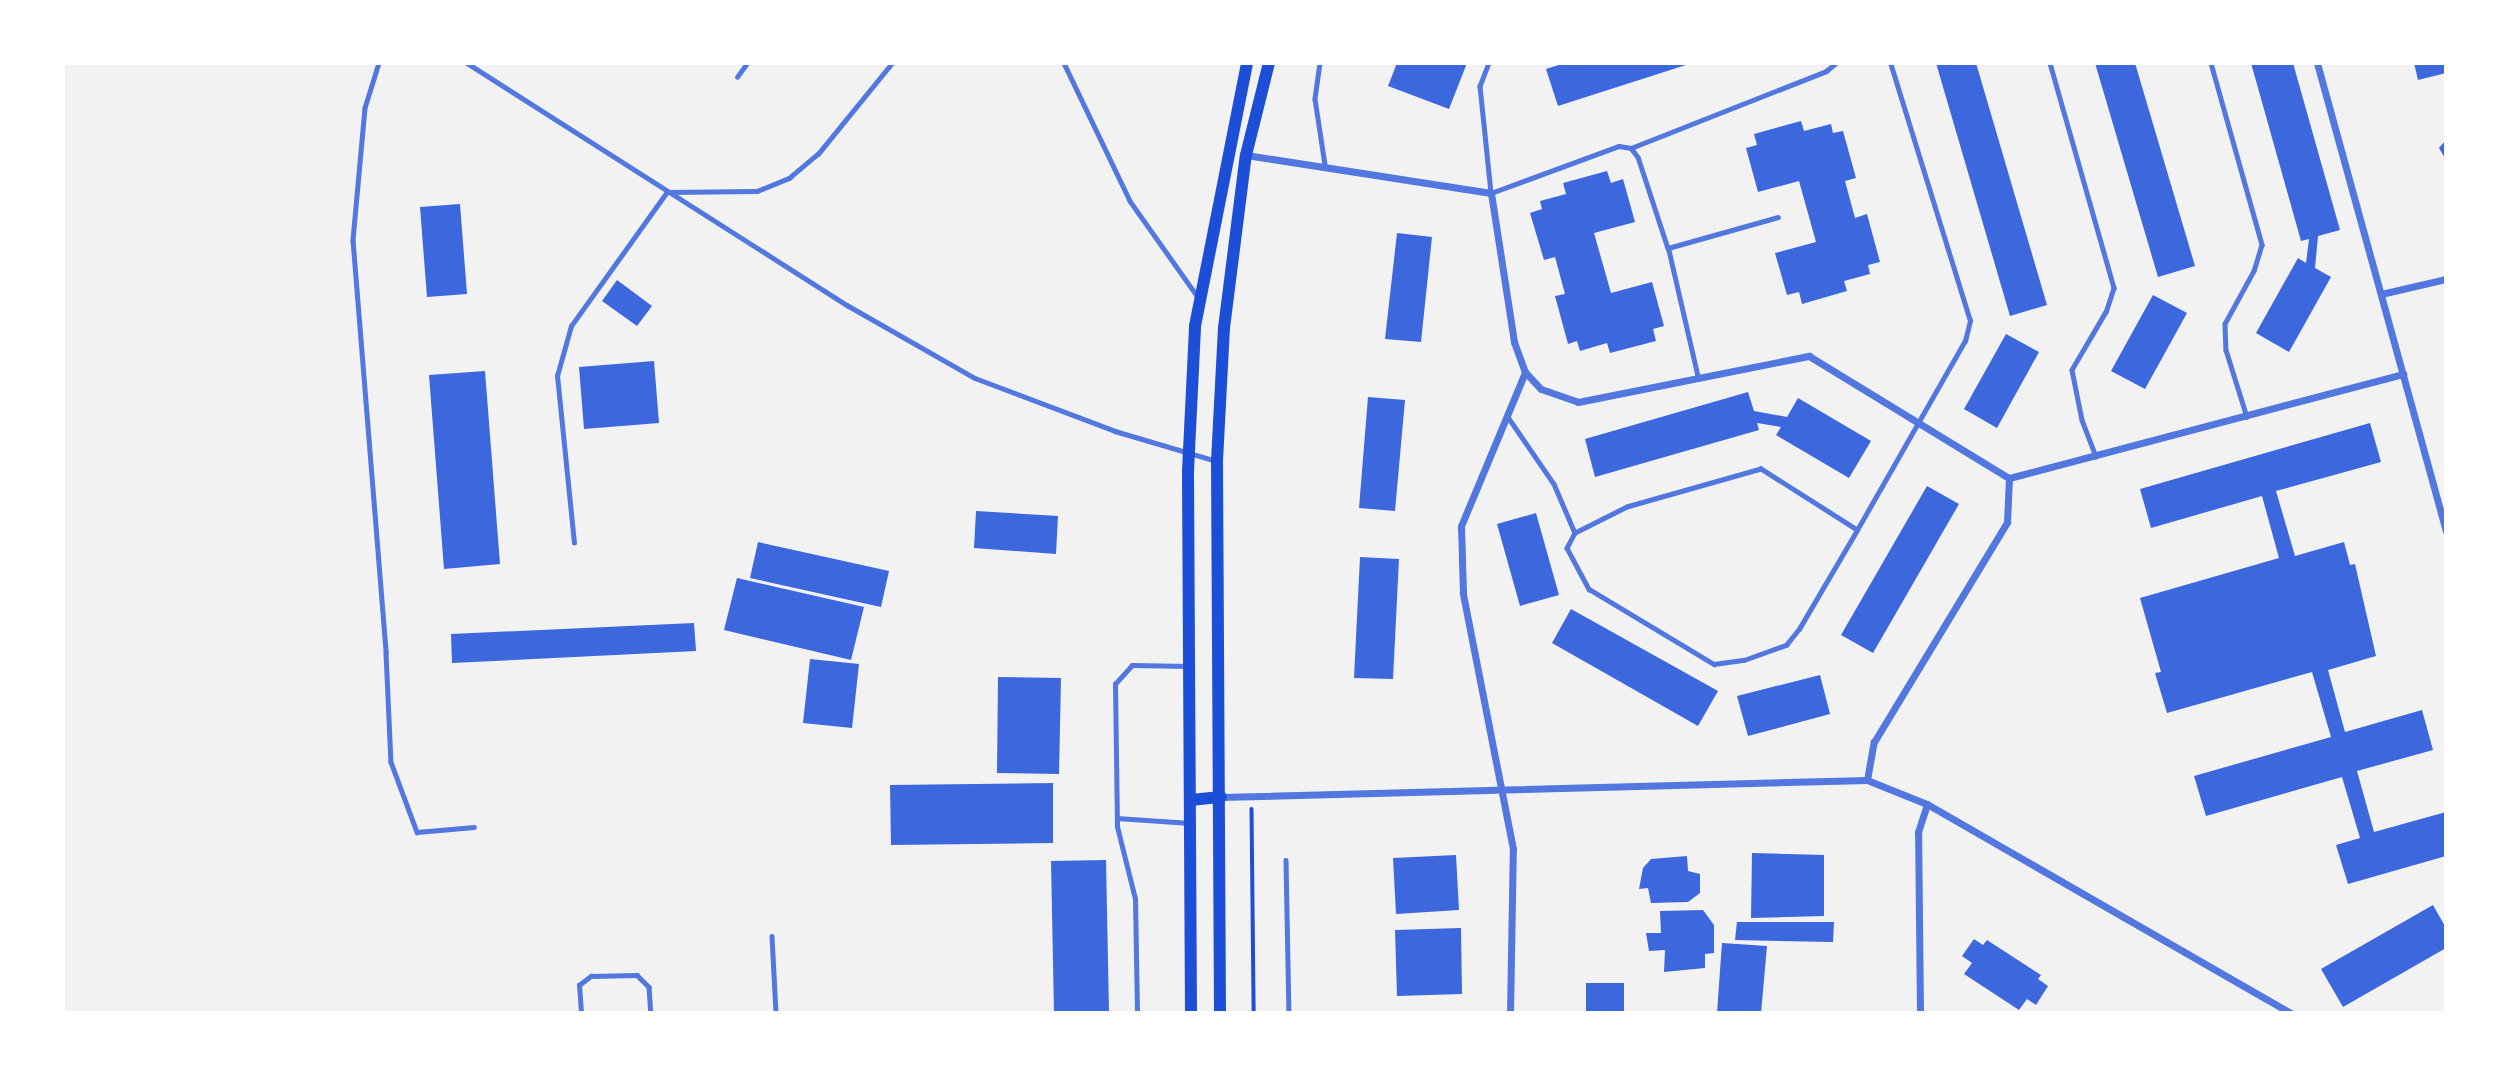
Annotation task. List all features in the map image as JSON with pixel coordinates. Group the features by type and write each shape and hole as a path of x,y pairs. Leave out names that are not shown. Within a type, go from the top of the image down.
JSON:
{"main road":[{"path":"1191,1013 1190,452 1198,297 1247,63"},
{"path":"1220,1013 1221,797 1217,461 1224,328 1246,155 1269,63"},
{"path":"1229,153 1246,155"},
{"path":"1191,800 1221,797"}],"street":[{"path":"2317,63 2446,532"},
{"path":"1246,155 1325,164 1491,193 1514,342 1525,372 1541,389 1578,402 1809,356 1920,420 2009,478 2097,458 2404,374"},
{"path":"2381,294 2446,279"},
{"path":"1510,1013 1513,849 1463,593 1461,526 1525,372"},
{"path":"1867,780 1874,742 2007,522 2009,478"},
{"path":"1221,797 1867,780 1927,804 2291,1013"},
{"path":"1920,1013 1918,832 1927,804"}],"lane":[{"path":"379,63 365,108 353,240 385,639 390,762 417,832 474,827"},
{"path":"467,63 847,305 975,378 1115,431 1217,461"},
{"path":"737,77 747,63"},
{"path":"667,192 757,191 789,178 818,155 892,63"},
{"path":"1064,63 1130,201 1198,297"},
{"path":"1320,63 1315,99 1325,164"},
{"path":"1489,63 1480,86 1491,193 1619,146 1631,148 1826,71 1836,63"},
{"path":"1857,530 1761,469 1627,507 1575,533 1567,548 1589,589 1714,664 1744,660 1786,645 1857,530 1965,341 1970,321 1890,63"},
{"path":"2050,63 2114,288 2106,312 2072,370 2082,420 2097,458"},
{"path":"2211,63 2262,245 2254,271 2225,324 2226,350 2248,417"},
{"path":"1631,148 1639,158 1668,248 1699,380"},
{"path":"574,543 557,376 562,347 588,300 667,192"},
{"path":"1668,248 1778,217"},
{"path":"1508,417 1554,484 1575,533"},
{"path":"1137,1013 1135,899 1117,818 1115,684 1132,665 1189,667"},
{"path":"1117,818 1191,823"},
{"path":"1286,860 1289,1013"},
{"path":"772,936 776,1013"},
{"path":"581,1013 579,985 591,976 637,975 649,987 651,1013"}],"path":[{"path":"1252,797 1254,1013"}],"building":[{"path":"1397,63 1467,63 1449,109 1388,86"},
{"path":"1565,63 1689,64 1558,106 1546,69"},
{"path":"1936,63 1976,63 2047,305 2010,316"},
{"path":"2095,63 2135,63 2195,266 2158,277"},
{"path":"2251,63 2293,63 2340,230 2318,236 2315,268 2331,277 2289,352 2256,333 2298,258 2306,263 2309,239 2301,241"},
{"path":"2414,63 2446,63 2446,73 2418,80"},
{"path":"1801,121 1804,131 1831,124 1833,133 1843,131 1856,178 1845,181 1855,218 1867,214 1880,262 1868,265 1870,274 1844,281 1847,291 1802,304 1799,292 1787,295 1775,253 1816,242 1799,181 1758,192 1746,148 1757,145 1754,134"},
{"path":"2446,140 2446,160 2439,148"},
{"path":"1607,171 1611,183 1623,179 1635,222 1594,233 1611,293 1652,282 1664,326 1653,329 1656,341 1610,353 1607,343 1580,351 1577,341 1568,344 1555,296 1565,294 1555,257 1544,260 1530,213 1542,209 1540,201 1566,194 1563,183"},
{"path":"460,204 467,294 427,297 420,207"},
{"path":"1397,233 1432,237 1421,342 1385,339"},
{"path":"617,280 652,306 637,326 602,301"},
{"path":"2153,295 2187,313 2145,389 2111,371"},
{"path":"2006,334 2039,352 1997,428 1964,409"},
{"path":"654,361 659,423 584,429 579,367"},
{"path":"485,371 500,564 444,569 429,375"},
{"path":"1748,392 1754,411 1787,417 1798,398 1871,441 1849,478 1776,435 1781,427 1757,423 1759,430 1595,477 1585,439"},
{"path":"1368,397 1405,400 1395,511 1359,508"},
{"path":"2370,423 2381,462 2276,491 2295,556 2344,542 2350,565 2355,564 2376,656 2328,670 2345,732 2422,710 2433,750 2357,771 2374,832 2446,812 2446,856 2348,884 2336,845 2360,838 2342,777 2206,816 2194,776 2331,737 2312,672 2167,713 2155,673 2161,672 2140,598 2279,558 2262,496 2151,528 2140,489"},
{"path":"1927,486 1959,504 1873,653 1841,635"},
{"path":"976,511 1058,516 1056,554 974,548"},
{"path":"1536,513 1559,595 1520,606 1497,524"},
{"path":"758,542 889,571 881,607 750,578"},
{"path":"1360,557 1399,559 1393,679 1354,678"},
{"path":"737,578 864,607 851,660 724,630"},
{"path":"1571,609 1718,691 1698,726 1552,643"},
{"path":"694,623 696,651 452,663 451,634"},
{"path":"810,659 859,664 852,728 803,723"},
{"path":"1820,675 1830,714 1748,736 1737,696"},
{"path":"998,677 1061,678 1059,774 997,773"},
{"path":"1053,783 1053,843 891,845 890,785"},
{"path":"1752,853 1824,855 1824,916 1751,918"},
{"path":"1456,855 1459,910 1396,914 1393,858"},
{"path":"1687,856 1688,871 1700,874 1700,893 1688,902 1651,903 1648,888 1639,889 1643,868 1651,859"},
{"path":"1106,860 1109,1013 1054,1013 1051,861"},
{"path":"2433,905 2446,928 2446,948 2343,1007 2321,969"},
{"path":"1703,910 1714,925 1714,953 1705,954 1705,968 1664,972 1665,950 1649,951 1646,933 1661,933 1660,911"},
{"path":"1737,922 1834,922 1833,942 1735,940"},
{"path":"1461,928 1462,994 1397,996 1395,930"},
{"path":"1974,939 1983,945 1987,940 2041,975 2038,979 2048,986 2036,1005 2027,999 2019,1010 1964,974 1972,963 1962,956"},
{"path":"1722,943 1767,946 1761,1013 1717,1013"},
{"path":"1586,983 1624,983 1624,1013 1586,1013"}]}
